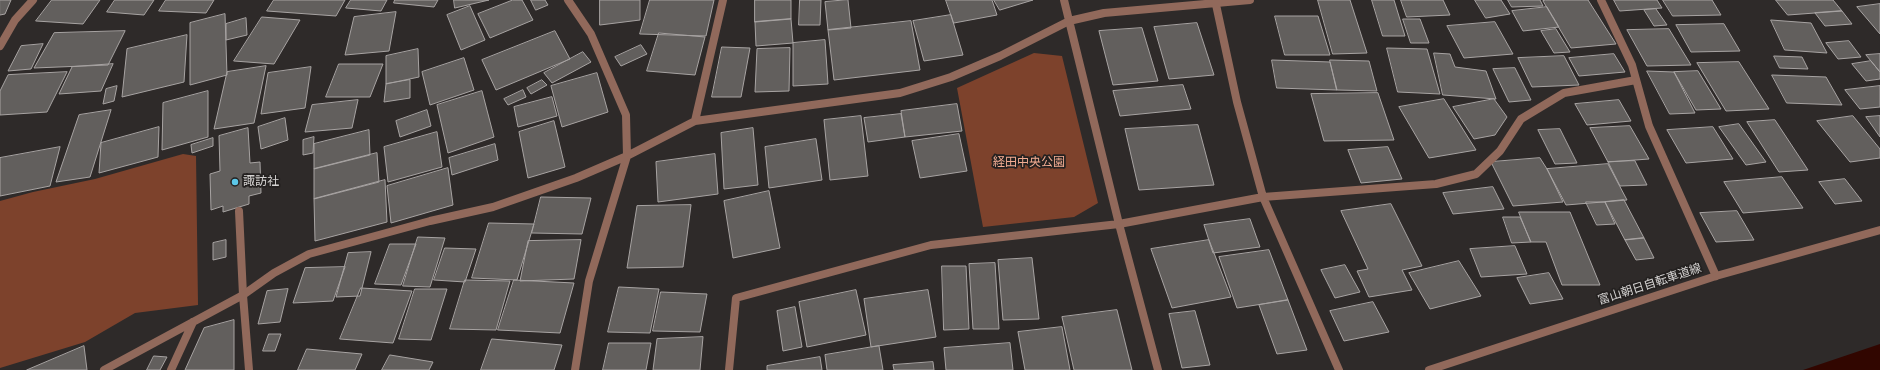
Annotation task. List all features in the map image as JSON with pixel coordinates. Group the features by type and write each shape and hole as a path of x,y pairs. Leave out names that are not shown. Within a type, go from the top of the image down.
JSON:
{"street":[{"path":"0,46 15,20 32,0"},
{"path":"568,0 591,34 626,115 627,156 589,281 575,370"},
{"path":"695,121 723,0"},
{"path":"1064,0 1119,224 1158,370"},
{"path":"104,370 243,295 274,273 309,254 430,221 493,207 576,178 627,156 695,121 900,93 951,77 1000,56 1069,21 1104,13 1250,0"},
{"path":"1601,0 1632,65 1649,126 1716,276"},
{"path":"1215,2 1237,102 1263,197 1340,370"},
{"path":"729,370 736,298 931,245 1119,224 1263,197 1436,184 1476,174 1500,151 1521,119 1564,93 1636,80"},
{"path":"239,211 248,370"},
{"name":"富山朝日自転車道線","path":"1429,370 1443,368 1716,276 1880,230"},
{"path":"171,370 193,322"}],"green space":[{"name":"経田中央公園","path":"1034,53 1062,56 1098,203 1074,217 983,227 957,88"},
{"path":"183,154 196,156 198,305 135,313 85,342 0,368 0,201 33,192 95,179"}],"shaded area":[{"path":"1880,344 1880,370 1803,370"}],"building":[{"path":"0,0 11,0 5,14 0,15"},
{"path":"52,0 100,0 83,24 36,21"},
{"path":"115,0 154,0 144,15 107,12"},
{"path":"166,0 214,0 206,13 159,11"},
{"path":"274,0 345,0 336,16 267,11"},
{"path":"351,0 387,0 381,11 346,8"},
{"path":"395,0 438,0 434,7 394,3"},
{"path":"454,0 489,0 455,8"},
{"path":"513,0 522,0 533,20 490,38 478,14"},
{"path":"531,0 545,0 548,5 536,10"},
{"path":"600,0 640,0 640,20 600,25"},
{"path":"650,0 714,0 706,36 640,34"},
{"path":"755,0 791,0 791,19 755,22"},
{"path":"800,0 821,0 820,25 799,25"},
{"path":"848,0 851,28 828,30 825,2"},
{"path":"946,0 992,0 997,15 954,23"},
{"path":"994,0 1033,0 1000,10"},
{"path":"1318,0 1350,0 1367,53 1333,54"},
{"path":"1372,0 1394,0 1405,36 1383,36"},
{"path":"1401,0 1443,0 1450,15 1407,17"},
{"path":"1475,0 1501,0 1510,14 1486,18"},
{"path":"1508,0 1540,0 1543,6 1512,7"},
{"path":"1588,0 1616,44 1571,48 1543,1"},
{"path":"1614,0 1657,0 1662,8 1620,11"},
{"path":"1663,0 1712,0 1721,15 1673,16"},
{"path":"1776,0 1833,0 1842,11 1788,15"},
{"path":"1880,4 1880,34 1857,7"},
{"path":"470,6 485,40 461,50 447,15"},
{"path":"1547,7 1559,27 1523,31 1512,11"},
{"path":"1656,9 1667,25 1654,26 1644,10"},
{"path":"1842,11 1852,24 1825,26 1815,13"},
{"path":"396,12 389,51 345,55 354,17"},
{"path":"225,14 227,75 190,85 190,23"},
{"path":"951,15 963,55 924,61 913,21"},
{"path":"1275,16 1318,16 1330,55 1285,55"},
{"path":"262,17 300,20 274,64 234,61"},
{"path":"246,18 247,35 226,40 226,24"},
{"path":"791,19 793,43 756,46 755,22"},
{"path":"1403,19 1420,19 1429,43 1411,43"},
{"path":"1771,20 1811,23 1827,53 1785,50"},
{"path":"911,21 920,70 834,80 828,30"},
{"path":"1495,22 1513,54 1464,58 1447,26"},
{"path":"1197,23 1214,75 1169,79 1154,27"},
{"path":"1724,24 1740,51 1691,52 1676,25"},
{"path":"1142,28 1158,81 1113,85 1099,31"},
{"path":"1556,29 1570,52 1554,53 1541,31"},
{"path":"1669,29 1691,65 1647,66 1627,30"},
{"path":"125,31 108,65 34,68 54,33"},
{"path":"555,31 570,59 496,90 482,60"},
{"path":"659,33 705,37 695,75 647,71"},
{"path":"187,35 184,82 122,97 127,49"},
{"path":"825,40 828,84 793,86 793,43"},
{"path":"1849,41 1861,57 1838,59 1826,43"},
{"path":"43,44 31,69 8,71 21,46"},
{"path":"641,45 647,54 621,66 615,57"},
{"path":"722,47 750,48 741,97 712,97"},
{"path":"790,48 789,91 755,92 757,49"},
{"path":"1387,48 1427,49 1440,94 1398,92"},
{"path":"418,49 419,77 386,84 386,56"},
{"path":"583,52 591,62 552,83 544,73"},
{"path":"1434,53 1450,54 1455,67 1486,71 1496,99 1443,95"},
{"path":"1614,54 1625,72 1579,76 1569,58"},
{"path":"1880,54 1880,72 1866,55"},
{"path":"1564,56 1579,85 1532,87 1518,58"},
{"path":"1774,56 1802,57 1808,69 1780,68"},
{"path":"464,58 474,90 430,105 422,72"},
{"path":"1272,60 1330,62 1337,90 1277,88"},
{"path":"1330,60 1369,61 1377,91 1337,90"},
{"path":"1871,61 1880,72 1880,79 1866,81 1852,64"},
{"path":"1739,62 1769,109 1726,111 1697,63"},
{"path":"113,64 101,91 59,94 72,67"},
{"path":"339,64 383,64 370,97 326,97"},
{"path":"266,66 254,123 214,129 227,72"},
{"path":"311,67 305,108 261,114 268,73"},
{"path":"1515,68 1531,100 1509,102 1493,69"},
{"path":"1647,71 1674,72 1695,113 1670,114"},
{"path":"1698,71 1721,109 1696,110 1674,72"},
{"path":"67,72 47,112 0,115 0,91 8,75"},
{"path":"597,73 608,112 562,127 551,86"},
{"path":"1772,75 1826,77 1842,105 1787,103"},
{"path":"410,80 410,98 384,102 386,84"},
{"path":"542,80 547,85 531,94 527,88"},
{"path":"1183,85 1191,109 1120,116 1113,91"},
{"path":"117,86 114,101 103,104 106,89"},
{"path":"1880,86 1880,107 1860,109 1845,90"},
{"path":"523,90 526,97 508,105 504,99"},
{"path":"208,91 208,137 162,150 163,103"},
{"path":"482,91 494,137 448,153 437,105"},
{"path":"1378,93 1394,140 1324,141 1311,94"},
{"path":"552,97 557,116 518,127 514,107"},
{"path":"1444,99 1476,150 1429,158 1399,107"},
{"path":"1494,99 1507,117 1495,135 1474,139 1453,107"},
{"path":"358,100 352,128 305,132 312,105"},
{"path":"1619,100 1631,121 1587,125 1575,104"},
{"path":"957,104 962,131 905,137 901,111"},
{"path":"111,110 90,177 56,182 79,115"},
{"path":"427,110 431,126 400,137 396,121"},
{"path":"901,114 905,137 868,142 864,118"},
{"path":"861,116 868,176 830,180 824,120"},
{"path":"1853,116 1880,149 1880,158 1850,162 1817,121"},
{"path":"1880,116 1880,137 1866,117"},
{"path":"285,118 288,140 261,149 258,127"},
{"path":"1775,120 1808,170 1779,172 1747,122"},
{"path":"554,121 565,167 528,178 519,132"},
{"path":"1739,124 1766,162 1746,165 1719,127"},
{"path":"1198,125 1214,185 1139,190 1125,129"},
{"path":"1630,126 1649,159 1608,162 1590,128"},
{"path":"159,127 158,157 99,173 101,143"},
{"path":"1713,127 1733,159 1686,163 1667,130"},
{"path":"248,128 250,163 260,162 261,193 249,196 249,204 223,212 223,206 211,210 210,174 220,171 219,136"},
{"path":"753,128 758,185 724,189 721,133"},
{"path":"1560,129 1577,163 1555,164 1538,130"},
{"path":"369,130 370,155 314,169 314,144"},
{"path":"437,132 442,167 388,182 384,147"},
{"path":"959,134 967,171 920,178 912,141"},
{"path":"314,137 313,153 303,155 303,140"},
{"path":"213,138 213,146 192,153 191,145"},
{"path":"816,139 822,180 769,188 765,147"},
{"path":"495,144 498,160 452,175 449,158"},
{"path":"60,147 50,186 0,196 0,158"},
{"path":"1388,147 1402,179 1361,183 1348,150"},
{"path":"377,153 379,182 314,199 314,169"},
{"path":"715,154 718,194 658,202 656,162"},
{"path":"1540,158 1563,202 1513,206 1491,162"},
{"path":"1635,161 1647,185 1620,186 1608,162"},
{"path":"1608,164 1627,200 1566,205 1547,169"},
{"path":"448,168 453,205 391,223 387,186"},
{"path":"1782,177 1803,208 1743,213 1724,182"},
{"path":"1845,179 1862,201 1835,204 1819,182"},
{"path":"385,180 387,222 315,241 314,199"},
{"path":"1493,187 1504,209 1453,214 1443,193"},
{"path":"769,191 780,248 733,258 724,201"},
{"path":"541,197 591,198 582,234 532,233"},
{"path":"1624,200 1644,238 1625,240 1605,202"},
{"path":"1586,202 1605,202 1615,224 1597,225"},
{"path":"1391,204 1422,266 1402,270 1412,290 1369,297 1357,271 1368,269 1341,211"},
{"path":"691,205 683,267 627,268 637,206"},
{"path":"1737,211 1754,240 1716,242 1700,213"},
{"path":"1519,212 1570,212 1600,285 1562,285 1546,242 1531,242"},
{"path":"1503,217 1520,217 1531,242 1512,243"},
{"path":"1250,219 1260,247 1213,253 1204,225"},
{"path":"489,223 534,224 517,280 472,278"},
{"path":"418,237 445,238 430,287 403,286"},
{"path":"1644,238 1654,258 1636,260 1625,240"},
{"path":"226,240 226,257 213,260 213,243"},
{"path":"581,240 574,279 520,281 528,241"},
{"path":"1209,240 1231,297 1172,308 1151,249"},
{"path":"390,244 416,244 401,285 375,284"},
{"path":"1515,246 1527,274 1481,277 1470,249"},
{"path":"445,248 476,249 465,282 434,280"},
{"path":"1269,250 1288,300 1237,308 1219,257"},
{"path":"371,252 360,296 336,297 348,253"},
{"path":"1032,258 1039,319 1003,320 998,260"},
{"path":"1459,261 1481,296 1430,309 1409,273"},
{"path":"995,263 999,329 973,329 969,264"},
{"path":"1345,265 1360,292 1335,298 1321,270"},
{"path":"942,266 966,266 969,329 944,330"},
{"path":"345,267 333,301 293,303 305,268"},
{"path":"1549,273 1563,299 1530,304 1517,278"},
{"path":"465,280 510,281 496,330 450,329"},
{"path":"514,280 574,283 560,333 498,330"},
{"path":"619,287 659,289 650,333 608,332"},
{"path":"361,288 412,291 393,343 340,339"},
{"path":"288,289 280,322 258,324 267,291"},
{"path":"415,289 447,289 431,340 399,339"},
{"path":"856,290 866,335 807,347 799,302"},
{"path":"928,290 936,337 871,347 864,299"},
{"path":"661,292 707,294 700,332 653,331"},
{"path":"1288,300 1307,350 1277,354 1259,305"},
{"path":"1373,302 1389,332 1344,341 1330,311"},
{"path":"795,307 802,347 783,351 777,311"},
{"path":"1117,310 1132,370 1074,370 1062,317"},
{"path":"1195,311 1210,365 1182,368 1169,314"},
{"path":"234,320 234,370 185,370 204,328"},
{"path":"1062,327 1070,370 1025,370 1018,332"},
{"path":"269,334 281,334 275,351 263,351"},
{"path":"703,337 700,370 653,370 657,339"},
{"path":"492,339 562,345 554,370 481,370"},
{"path":"609,343 651,343 646,370 603,370"},
{"path":"1010,343 1013,370 946,370 944,348"},
{"path":"84,346 87,370 27,370"},
{"path":"879,346 883,370 827,370 825,355"},
{"path":"307,349 362,354 355,370 298,370"},
{"path":"390,355 433,362 429,370 382,370"},
{"path":"154,356 167,357 160,370 147,370"},
{"path":"820,357 822,370 767,370 767,366"},
{"path":"933,362 934,370 894,370 893,365"}],"place":[{"name":"諏訪社","path":"235,182"}]}
